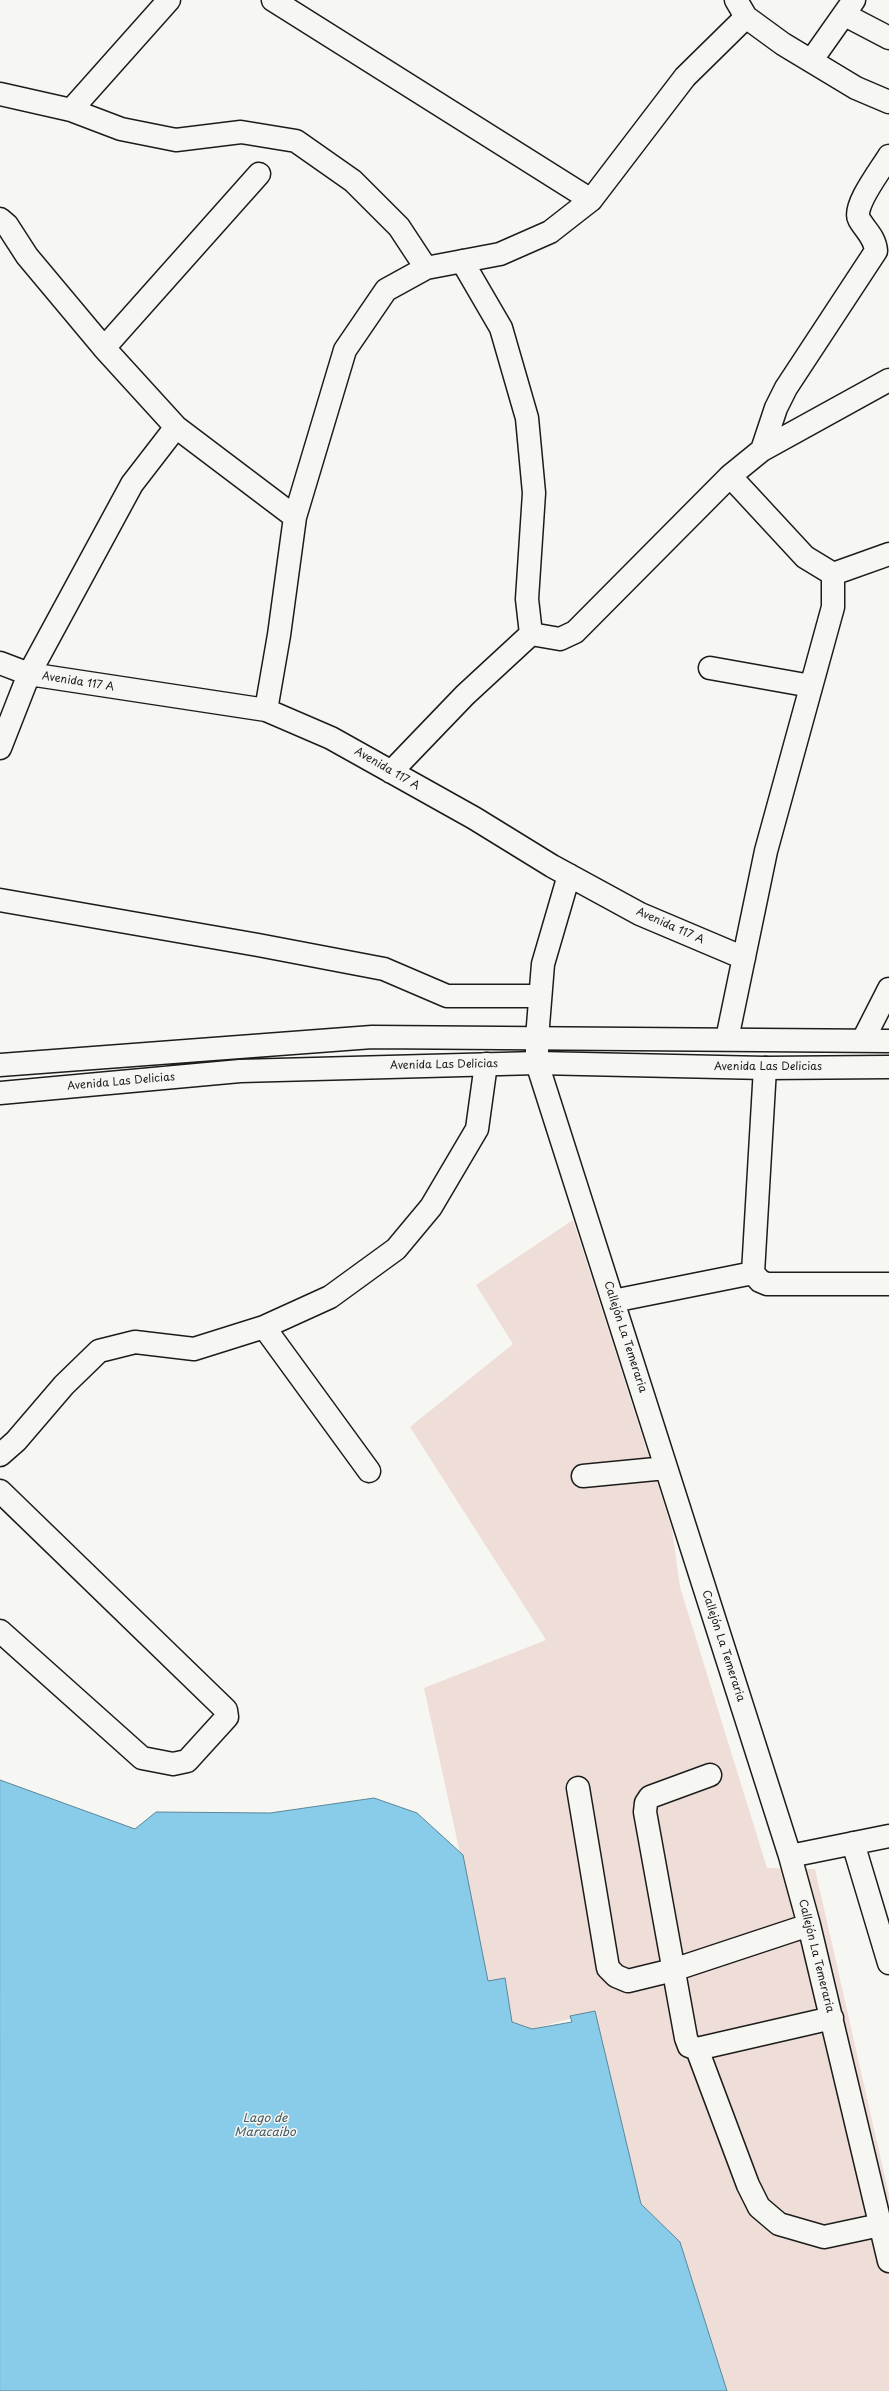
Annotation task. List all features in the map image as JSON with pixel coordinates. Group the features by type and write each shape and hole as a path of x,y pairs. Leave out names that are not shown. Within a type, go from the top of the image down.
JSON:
{"street":[{"path":"71,110 169,0"},
{"path":"273,0 591,200"},
{"path":"811,61 849,7 889,38"},
{"path":"266,710 279,635 295,518 345,350 386,290 426,268 500,254 550,232 591,200 684,77 741,9 782,44 856,88 889,102"},
{"path":"0,94 71,110 121,129 176,140 242,132 296,141 353,181 399,227 426,268"},
{"path":"762,450 776,408 786,388 876,251 876,242 858,217 858,207 889,156"},
{"path":"104,348 259,174"},
{"path":"0,219 7,225 28,256 104,348 176,427 295,518"},
{"path":"462,261 501,328 527,418 534,493 527,599 531,634"},
{"path":"531,634 560,638 575,632 730,476 762,450 889,380"},
{"path":"0,748 29,674 132,484 176,427"},
{"path":"730,476 805,557 833,574"},
{"path":"833,574 889,554"},
{"path":"727,1039 766,851 833,607 833,574"},
{"path":"391,772 465,695 531,634"},
{"name":"Avenida 117 A","path":"0,663 29,674 266,710 331,738 568,875 640,914 744,958"},
{"path":"710,668 811,686"},
{"name":"Callejón La Temeraria","path":"568,875 543,964 537,1038 537,1063 790,1856 810,1925 889,2261"},
{"path":"0,900 258,945 384,969 447,996 540,996"},
{"path":"863,1040 889,990"},
{"path":"0,1065 372,1037 889,1041"},
{"name":"Avenida Las Delicias","path":"0,1093 240,1071 537,1063 765,1068 889,1067"},
{"path":"0,1455 16,1441 64,1385 99,1351 135,1342 194,1348 264,1327 330,1297 396,1249 431,1207 477,1129 486,1064"},
{"path":"765,1068 753,1273 760,1281 767,1284 889,1284"},
{"path":"613,1301 753,1273"},
{"path":"264,1327 369,1471"},
{"path":"583,1476 666,1468"},
{"path":"0,1490 226,1710 226,1717 187,1761 173,1764 142,1758 0,1631"},
{"path":"710,1775 650,1797 646,1803 646,1812 673,1970 686,2038 689,2046 698,2049 832,2018"},
{"path":"578,1788 608,1968 616,1976 628,1981 673,1970 810,1925"},
{"path":"790,1856 889,1836"},
{"path":"853,1843 889,1963"},
{"path":"698,2049 748,2185 759,2207 779,2224 824,2236 880,2225"}],"shaded area":[{"path":"573,1220 672,1529 680,1587 767,1868 815,1869 889,2195 889,2391 727,2391 680,2243 641,2204 595,2012 532,2029 512,2022 505,1978 488,1982 424,1688 546,1640 410,1427 513,1344 476,1285"}],"water":[{"name":"Lago de Maracaibo","path":"0,1780 135,1829 156,1812 270,1813 374,1798 417,1813 463,1855 488,1981 505,1978 512,2022 532,2029 572,2022 570,2016 595,2011 641,2204 680,2242 727,2391 0,2391"}]}
